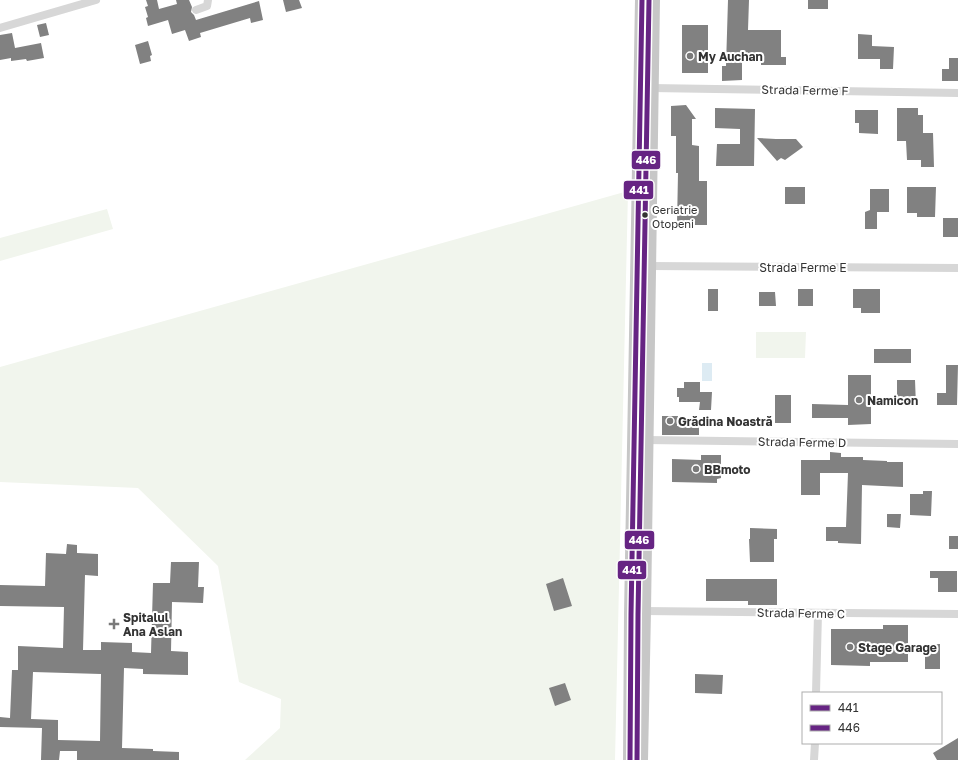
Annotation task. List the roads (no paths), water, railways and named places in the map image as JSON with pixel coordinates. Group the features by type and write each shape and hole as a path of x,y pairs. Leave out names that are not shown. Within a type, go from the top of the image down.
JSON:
{"highway":[{"path":"630,760 631,615 642,0"},
{"path":"641,760 653,0"}],"street":[{"path":"0,28 96,0"},
{"path":"196,10 208,6 208,0"},
{"name":"Strada Ferme F","path":"651,88 958,93"},
{"name":"Strada Ferme E","path":"648,266 958,268"},
{"name":"Strada Ferme D","path":"646,440 958,444"},
{"name":"Strada Ferme C","path":"644,612 958,614"},
{"path":"816,692 818,613"},
{"path":"814,760 815,744"}],"place":[{"name":"My Auchan","path":"690,56"},
{"name":"Geriatrie Otopeni","path":"645,215"},
{"name":"Namicon","path":"859,400"},
{"name":"Grădina Noastră","path":"670,421"},
{"name":"BBmoto","path":"696,469"},
{"name":"Spitalul Ana Aslan","path":"114,624"},
{"name":"Stage Garage","path":"850,647"}]}
